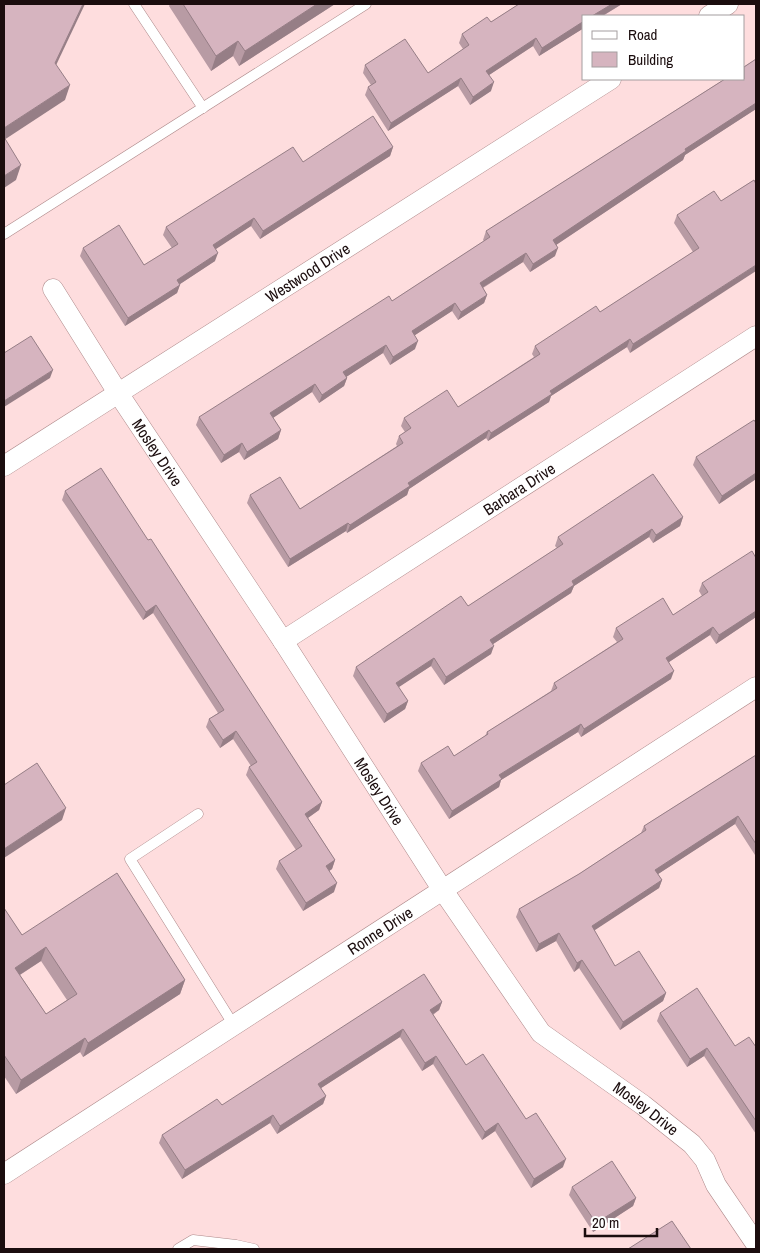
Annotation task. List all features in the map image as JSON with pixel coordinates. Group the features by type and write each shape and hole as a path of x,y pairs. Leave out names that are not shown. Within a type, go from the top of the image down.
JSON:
{"street":[{"path":"710,15 728,4"},
{"name":"Westwood Drive","path":"4,466 609,80"},
{"name":"Mosley Drive","path":"53,289 118,393 283,641 442,889 540,1033 643,1105 692,1144 756,1244"},
{"name":"Barbara Drive","path":"283,641 756,336"},
{"name":"Ronne Drive","path":"4,1174 756,687"}],"lane":[{"path":"134,4 203,108"},
{"path":"4,234 366,4"},
{"path":"198,814 130,859 233,1024"},
{"path":"178,1249 193,1240 254,1249"}],"building":[{"path":"4,4 83,4 55,63 70,85 4,128"},
{"path":"183,4 317,4 245,51 238,41 216,56"},
{"path":"519,4 612,4 594,15 582,15 582,22 542,48 536,38 486,71 494,82 473,97 461,78 391,123 368,87 376,82 365,65 405,39 428,73 469,45 462,34 487,17 491,22"},
{"path":"756,59 756,103 685,149 686,151 553,240 558,248 533,264 526,253 480,283 487,295 461,312 455,303 412,331 418,341 393,357 386,345 343,372 347,378 322,395 315,384 270,413 281,430 247,452 242,443 224,455 199,417 389,296 392,301 490,237 486,231 723,80 745,80 745,66"},
{"path":"373,116 393,147 263,231 254,218 213,245 218,253 177,280 180,285 128,318 83,248 119,225 144,265 178,244 166,227 293,147 303,162"},
{"path":"4,137 21,165 4,176"},
{"path":"754,180 756,184 756,265 633,344 630,339 550,391 552,394 491,433 489,430 408,483 410,486 350,525 348,523 290,559 250,495 280,477 300,509 403,443 399,436 411,428 404,418 447,390 458,407 540,354 535,346 596,306 600,312 699,248 677,215 714,191 721,201"},
{"path":"31,336 53,370 4,401 4,353"},
{"path":"754,420 756,423 756,473 722,496 696,457"},
{"path":"101,468 148,540 151,539 322,802 305,814 335,860 326,866 337,883 306,903 279,861 302,846 249,767 257,762 236,731 223,740 209,719 224,710 156,605 146,612 65,491"},
{"path":"653,474 683,517 656,535 652,529 572,581 574,585 490,640 494,646 446,677 434,658 396,683 408,701 387,714 356,667 461,596 468,606 563,544 558,537"},
{"path":"752,551 756,558 756,611 719,635 713,627 666,658 674,671 584,729 581,724 499,775 502,779 452,811 421,763 448,746 454,756 488,734 487,732 557,688 554,683 623,639 616,628 663,598 673,615 708,592 702,583"},
{"path":"756,755 756,844 738,816 655,870 662,880 592,926 615,966 639,951 666,993 623,1022 582,960 577,963 559,933 539,944 519,909 579,874 646,830 644,826"},
{"path":"37,763 66,808 4,849 4,785"},
{"path":"117,873 185,980 88,1043 85,1038 21,1080 4,1055 4,908 22,935","holes":["46,947 77,994 46,1014 15,968"]},
{"path":"424,974 442,1002 430,1010 466,1065 483,1054 526,1119 536,1113 566,1159 534,1179 498,1123 485,1132 436,1056 425,1063 403,1029 318,1084 326,1096 280,1126 273,1115 185,1170 162,1135 217,1099 222,1105"},
{"path":"697,988 735,1046 749,1037 756,1047 756,1121 707,1048 690,1059 660,1013"},
{"path":"612,1161 636,1198 596,1223 572,1187"},
{"path":"672,1221 691,1249 628,1249"}]}
